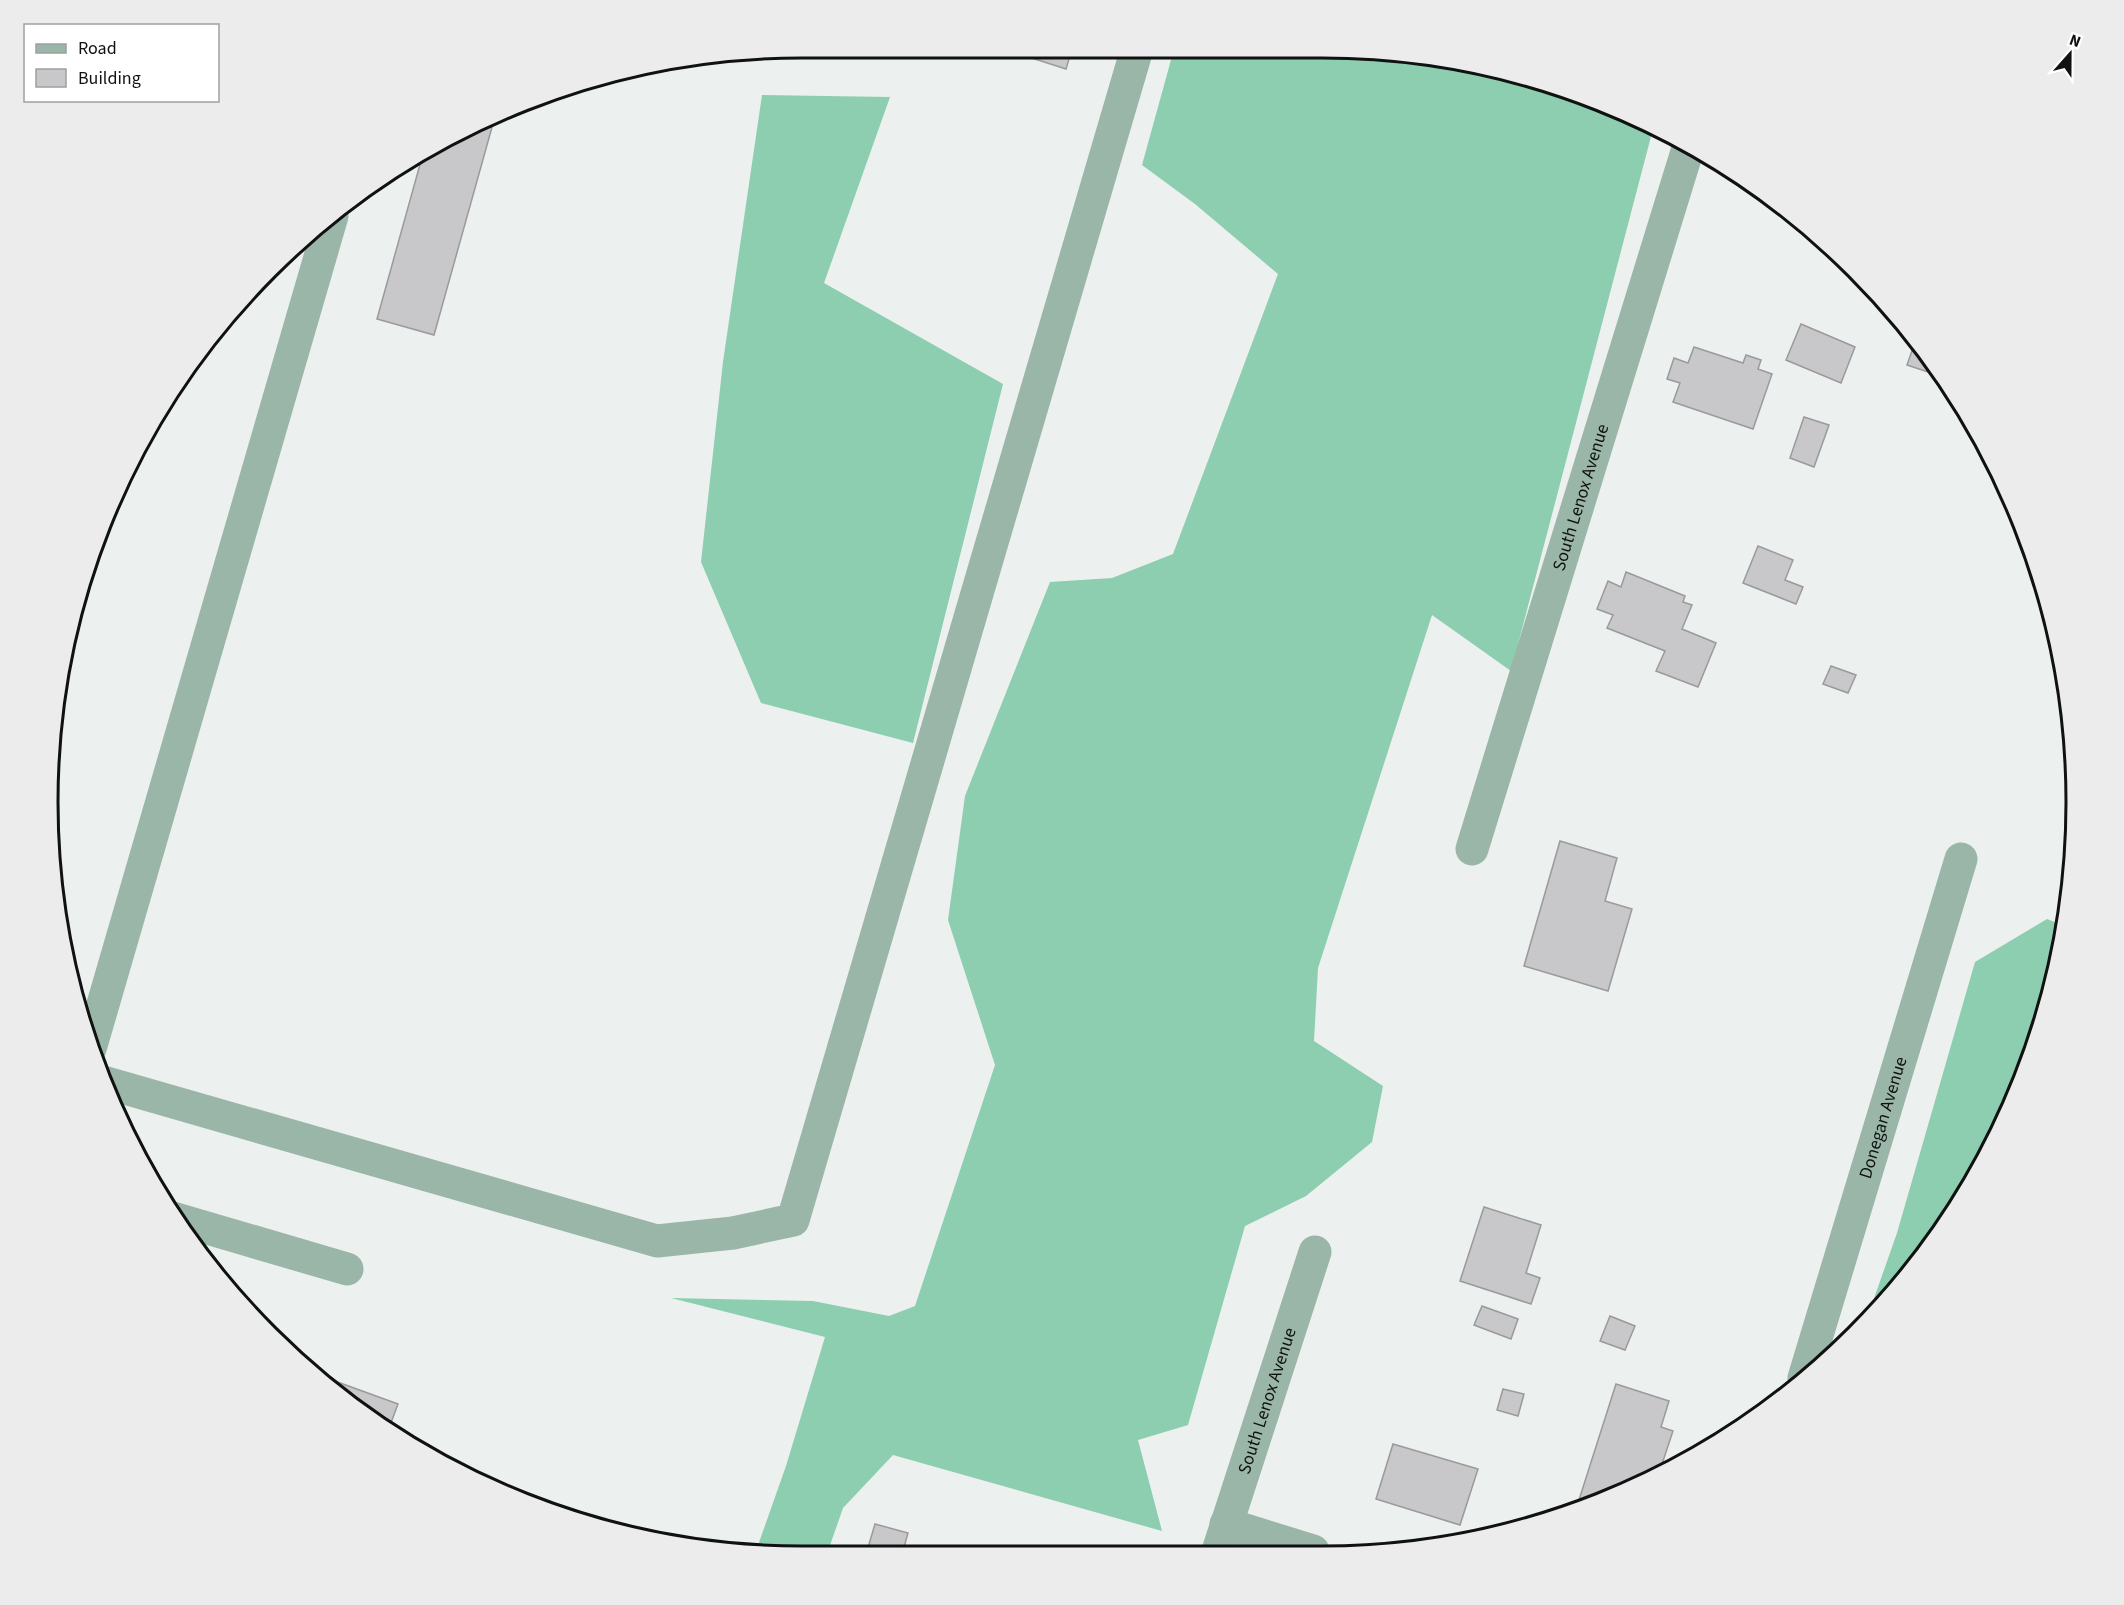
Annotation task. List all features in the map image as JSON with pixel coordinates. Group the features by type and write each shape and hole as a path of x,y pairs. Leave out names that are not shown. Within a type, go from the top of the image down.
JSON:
{"street":[{"path":"114,1085 657,1241 733,1233 793,1220 1134,58"},
{"name":"South Lenox Avenue","path":"1472,849 1687,154"},
{"path":"95,1032 328,230"},
{"name":"Donegan Avenue","path":"1808,1365 1961,859"},
{"path":"189,1223 347,1269"},
{"name":"South Lenox Avenue","path":"1222,1538 1315,1252"},
{"path":"1222,1538 1279,1546"}],"green space":[{"path":"1172,58 1322,58 1419,65 1467,73 1561,98 1651,135 1511,671 1432,615 1318,968 1314,1041 1383,1086 1372,1142 1306,1196 1245,1226 1188,1425 1138,1440 1162,1531 893,1455 843,1508 830,1546 758,1545 786,1466 825,1337 671,1298 813,1301 889,1316 915,1306 995,1065 948,920 965,796 1050,582 1112,578 1173,554 1278,274 1195,204 1142,165"},
{"path":"762,95 890,97 824,283 1003,384 913,743 761,703 701,562 723,362"},
{"path":"2047,919 2055,922 2040,995 2026,1042 1989,1132 1940,1216 1912,1255 1873,1302 1897,1233 1975,962"}],"building":[{"path":"1032,58 1069,58 1066,69"},
{"path":"492,126 434,335 377,319 420,164"},
{"path":"1801,324 1855,347 1841,383 1786,360"},
{"path":"1694,347 1743,363 1746,355 1761,360 1758,369 1772,374 1753,429 1673,402 1680,383 1667,379 1674,358 1688,363"},
{"path":"1912,350 1928,372 1907,365"},
{"path":"1804,417 1829,425 1814,467 1790,458"},
{"path":"1758,546 1793,560 1785,580 1803,587 1796,604 1743,583"},
{"path":"1626,572 1685,596 1683,602 1692,605 1682,629 1716,643 1698,687 1656,671 1665,651 1607,628 1613,615 1597,609 1608,581 1621,587"},
{"path":"1831,666 1856,675 1848,693 1823,684"},
{"path":"1560,841 1617,858 1605,901 1632,909 1608,991 1524,966"},
{"path":"1484,1207 1541,1225 1526,1273 1540,1278 1531,1304 1460,1281"},
{"path":"1482,1306 1518,1319 1511,1339 1474,1325"},
{"path":"1610,1316 1635,1326 1625,1350 1600,1341"},
{"path":"336,1381 398,1404 391,1422"},
{"path":"1616,1384 1669,1401 1661,1427 1673,1431 1662,1464 1579,1500"},
{"path":"1503,1389 1524,1394 1518,1416 1497,1410"},
{"path":"1393,1444 1478,1469 1460,1525 1376,1499"},
{"path":"875,1524 908,1533 904,1546 868,1546"}]}
